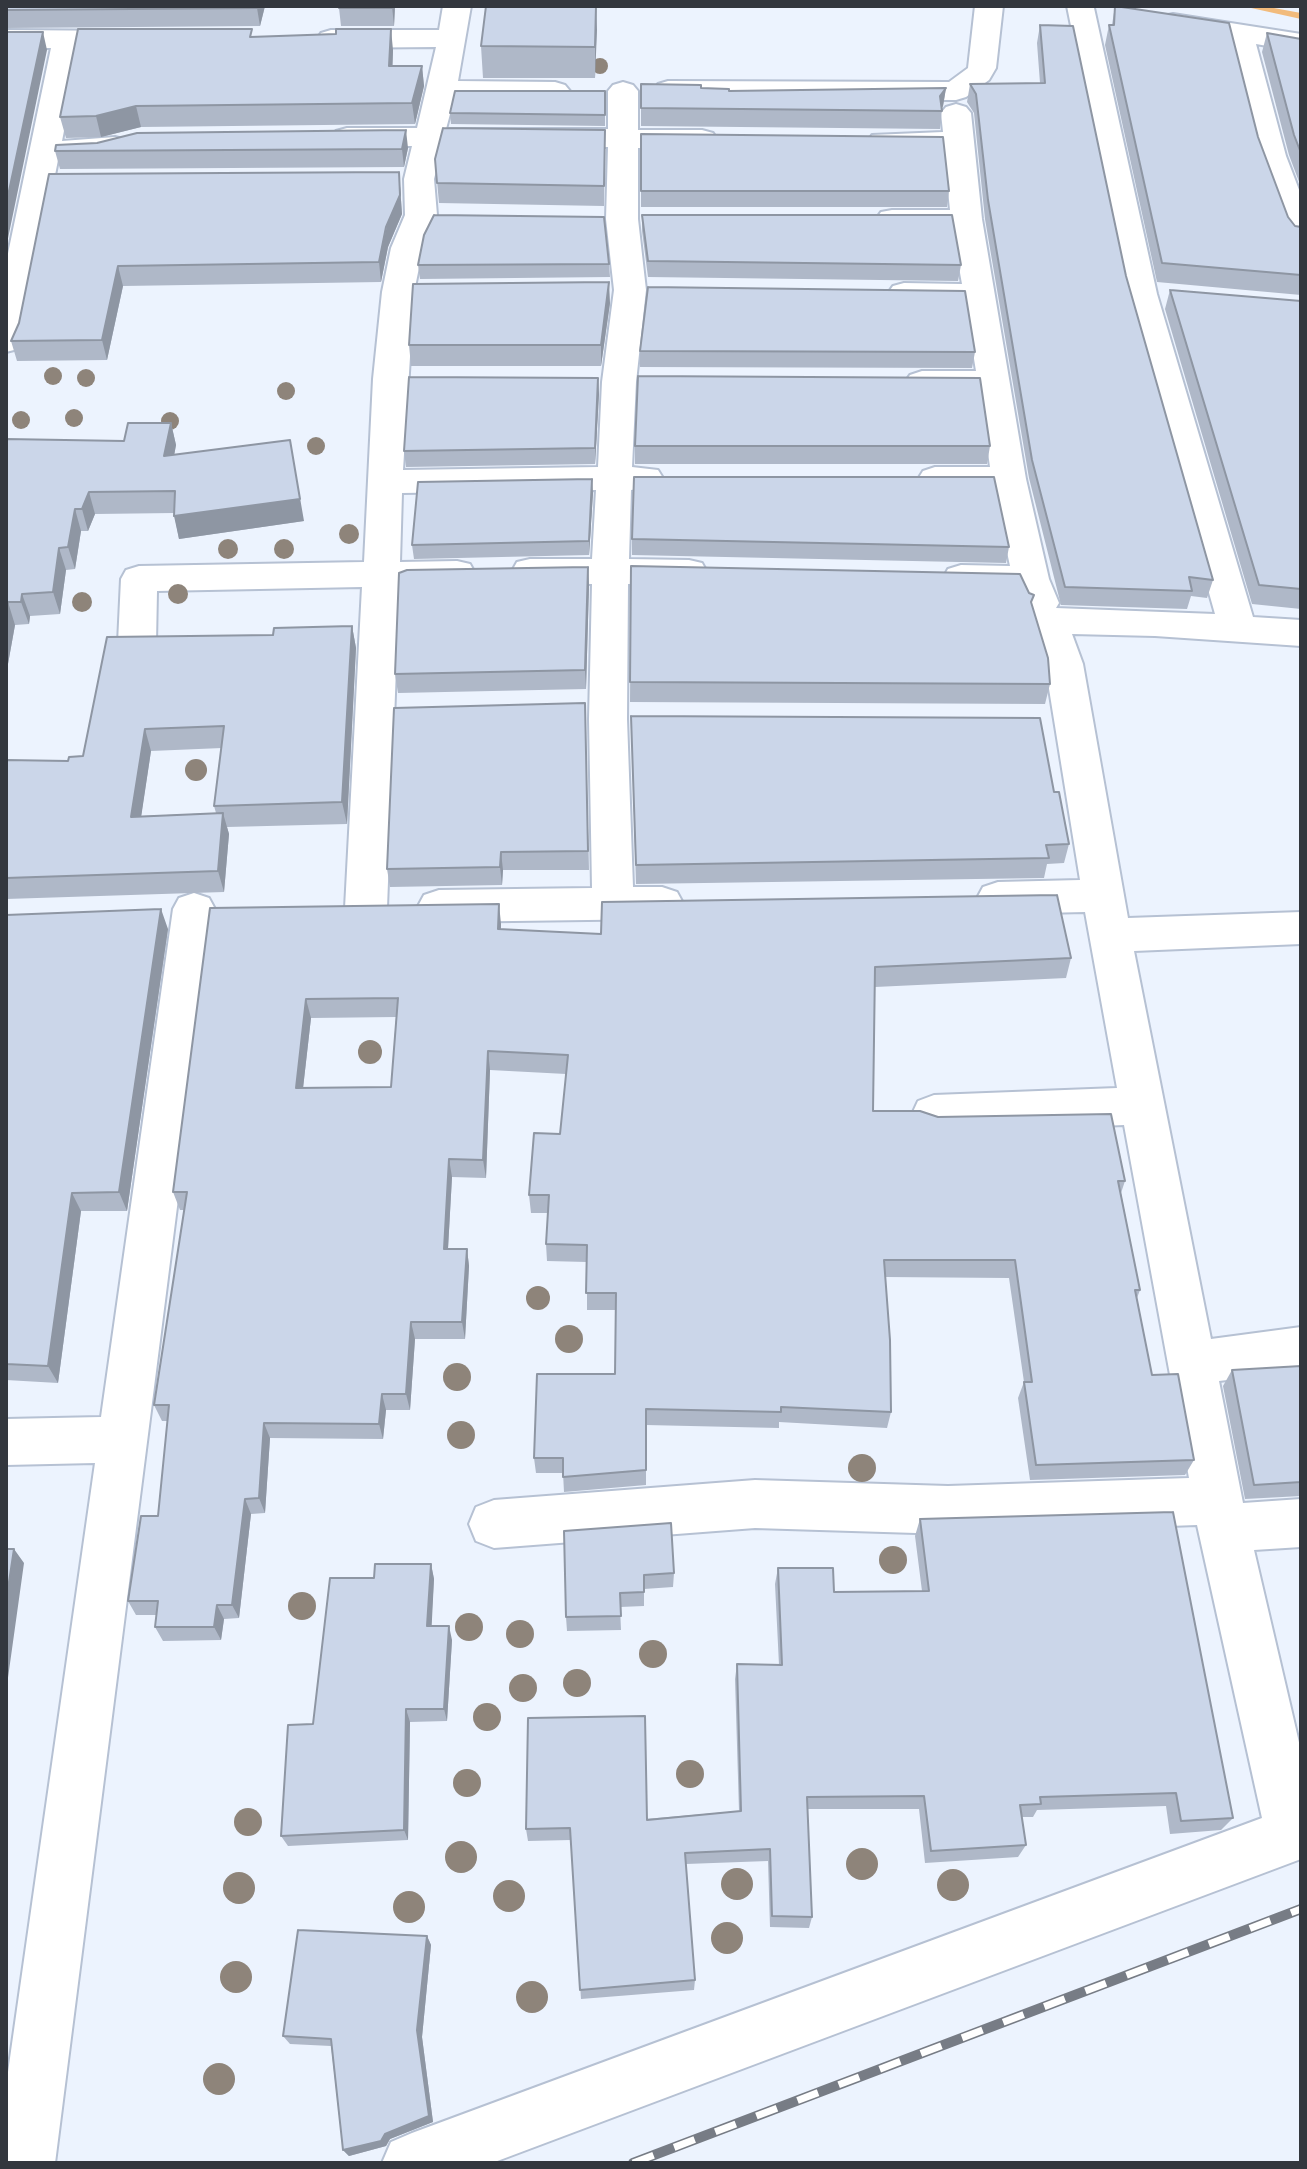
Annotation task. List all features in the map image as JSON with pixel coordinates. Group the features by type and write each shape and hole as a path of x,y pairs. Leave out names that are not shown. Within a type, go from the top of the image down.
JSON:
{"street":[{"path":"457,6 432,136 404,179 436,215 407,248 413,292 406,379 386,482 383,574 391,710 350,908 692,903"},
{"path":"440,90 956,91 979,74 982,68 989,6"},
{"path":"1084,9 1237,627"},
{"path":"1153,19 1301,43"},
{"path":"1239,32 1271,156 1301,236"},
{"path":"298,39 452,38"},
{"path":"6,39 160,39"},
{"path":"6,342 67,40"},
{"path":"597,91 623,138 622,219 630,290 619,382 610,570 608,712 613,904"},
{"path":"412,2163 1297,1833 1221,1514 1108,916 1057,721 1064,664 1031,579 1009,479 966,219 957,141 956,91"},
{"path":"325,137 734,139"},
{"path":"44,151 101,149 141,139"},
{"path":"861,140 957,141"},
{"path":"38,181 70,181"},
{"path":"856,219 966,219"},
{"path":"867,293 977,294"},
{"path":"885,382 995,382"},
{"path":"386,482 678,478"},
{"path":"899,479 1009,479"},
{"path":"137,643 139,579 610,570 719,572"},
{"path":"922,577 1031,579"},
{"path":"1049,621 1237,627 1301,633"},
{"path":"961,898 1108,916 1301,928"},
{"path":"25,2163 194,909"},
{"path":"934,1114 1143,1106"},
{"path":"1192,1363 1301,1349"},
{"path":"6,1442 122,1439"},
{"path":"494,1524 755,1504 1221,1514 1301,1523"}],"building":[{"path":"6,6 258,6 6,10"},
{"path":"392,6 392,8 339,8"},
{"path":"486,6 596,6 595,47 481,46"},
{"path":"1115,6 1229,23 1258,137 1288,217 1295,226 1301,227 1301,275 1162,263 1109,25 1114,25"},
{"path":"1040,25 1073,26 1126,276 1213,580 1189,577 1192,591 1065,587 1032,460 988,200 976,94 970,84 1045,83"},
{"path":"78,29 252,29 250,37 336,34 336,29 391,29 389,66 422,66 412,103 136,106 96,116 60,117"},
{"path":"6,32 43,32 6,205"},
{"path":"1267,33 1301,39 1301,153 1294,135"},
{"path":"641,84 701,85 701,88 729,91 946,88 940,96 942,111 641,108"},
{"path":"455,91 605,91 605,115 450,113"},
{"path":"443,128 605,130 604,186 437,183 435,159"},
{"path":"406,130 402,149 55,151 56,145 97,143 137,133"},
{"path":"641,134 943,137 949,191 641,191"},
{"path":"399,172 400,195 386,227 379,262 118,266 102,340 11,341 19,323 49,174"},
{"path":"434,215 604,217 609,264 418,265 424,235"},
{"path":"642,215 952,215 961,265 648,261"},
{"path":"609,282 601,345 409,345 413,284"},
{"path":"648,287 965,291 975,352 640,351"},
{"path":"1170,290 1301,301 1301,589 1259,585"},
{"path":"638,376 980,378 990,446 635,446"},
{"path":"409,377 598,378 595,448 404,451"},
{"path":"128,423 171,423 164,456 290,440 300,499 174,516 175,491 89,492 82,509 75,509 68,547 59,548 53,592 22,594 21,602 8,602 6,611 6,439 124,441"},
{"path":"634,477 994,477 1009,547 632,539"},
{"path":"592,479 589,541 412,545 418,482"},
{"path":"631,566 1020,574 1029,593 1034,595 1031,602 1048,658 1050,684 630,682"},
{"path":"588,567 585,670 395,674 399,573 407,570"},
{"path":"352,626 342,802 214,806 224,726 145,729 131,817 223,813 218,871 6,878 6,760 68,761 69,757 83,756 107,637 273,635 274,628"},
{"path":"585,703 588,851 501,852 500,867 387,869 394,708"},
{"path":"631,716 1040,718 1054,792 1059,792 1069,844 1046,845 1049,858 636,865"},
{"path":"1057,895 1071,958 875,967 873,1111 920,1111 938,1117 1111,1114 1125,1181 1118,1181 1140,1290 1135,1290 1152,1375 1178,1374 1194,1460 1036,1465 1024,1382 1032,1382 1015,1260 884,1260 891,1412 781,1407 781,1412 646,1409 646,1470 563,1477 563,1458 534,1458 537,1374 615,1374 616,1293 586,1293 587,1245 546,1244 549,1195 529,1195 534,1133 560,1134 568,1055 488,1051 483,1160 449,1159 444,1249 467,1249 462,1322 411,1322 406,1394 382,1394 379,1424 264,1423 259,1498 245,1499 232,1605 217,1605 214,1627 155,1627 158,1601 128,1601 141,1516 158,1516 169,1405 154,1405 187,1192 173,1192 210,908 499,904 498,929 601,934 602,902","holes":["398,998 391,1087 296,1088 306,999"]},
{"path":"161,909 119,1192 72,1193 48,1366 6,1364 6,915"},
{"path":"1301,1366 1301,1482 1254,1485 1232,1370"},
{"path":"1173,1512 1233,1818 1181,1821 1176,1793 1040,1797 1041,1804 1020,1805 1026,1845 931,1851 924,1796 807,1797 812,1917 772,1916 770,1849 685,1853 695,1980 580,1990 570,1828 526,1829 528,1718 645,1716 647,1820 741,1811 737,1664 782,1665 778,1568 833,1568 834,1592 929,1591 920,1519"},
{"path":"671,1523 674,1573 644,1575 644,1592 620,1593 621,1616 566,1617 564,1531"},
{"path":"6,1549 14,1549 6,1602"},
{"path":"375,1564 431,1564 427,1626 449,1626 444,1709 406,1709 404,1830 281,1836 288,1725 313,1724 330,1578 374,1578"},
{"path":"298,1930 427,1936 417,2030 429,2116 385,2134 381,2141 343,2150 331,2039 283,2036"}],"waterway":[{"path":"1247,6 1301,16"}],"railway":[{"path":"633,2163 1301,1909"}]}
